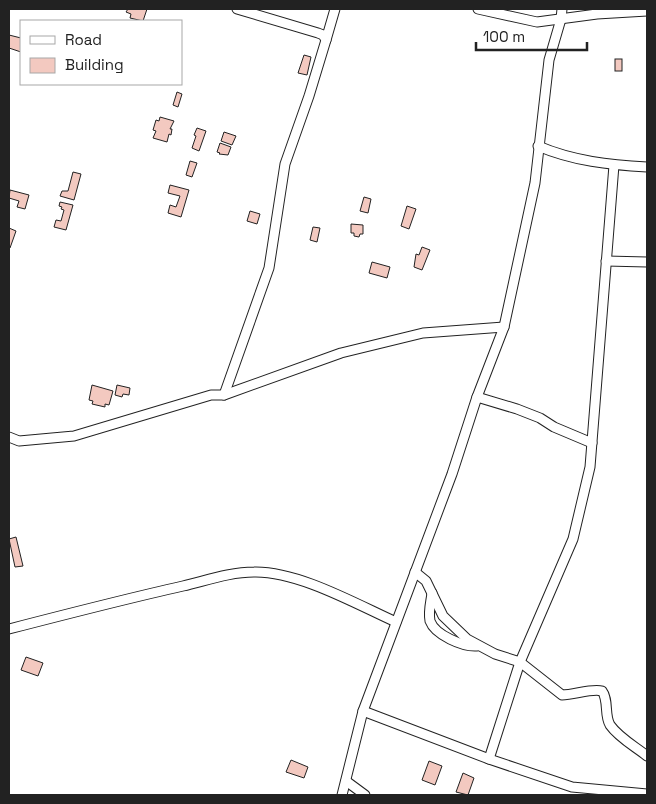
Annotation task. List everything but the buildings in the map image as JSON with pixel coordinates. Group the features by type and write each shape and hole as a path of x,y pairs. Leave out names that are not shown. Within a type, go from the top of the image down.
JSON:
{"street":[{"path":"237,9 318,33 323,35 326,40"},
{"path":"224,395 268,268 285,164 309,96 335,9"},
{"path":"478,9 538,22 647,11"},
{"path":"342,795 363,711 452,474 476,397 504,327 535,183 548,60 561,19 562,9"},
{"path":"538,146 558,154 614,165 647,167"},
{"path":"489,760 520,662 573,539 590,467 614,165"},
{"path":"606,261 647,262"},
{"path":"9,437 19,440 74,436 211,395 224,395 341,353 423,334 504,327"},
{"path":"476,397 540,418 554,427 592,443"},
{"path":"9,628 155,592 236,574 254,572 276,574 307,582 396,622"},
{"path":"415,572 426,581 443,616 478,646 520,662 562,694 572,695 591,690 602,691 605,695 610,724 626,740 647,756"},
{"path":"432,592 430,620 434,629 462,644 478,646"},
{"path":"363,711 489,760 572,787 647,794"},
{"path":"346,781 365,795"}]}
